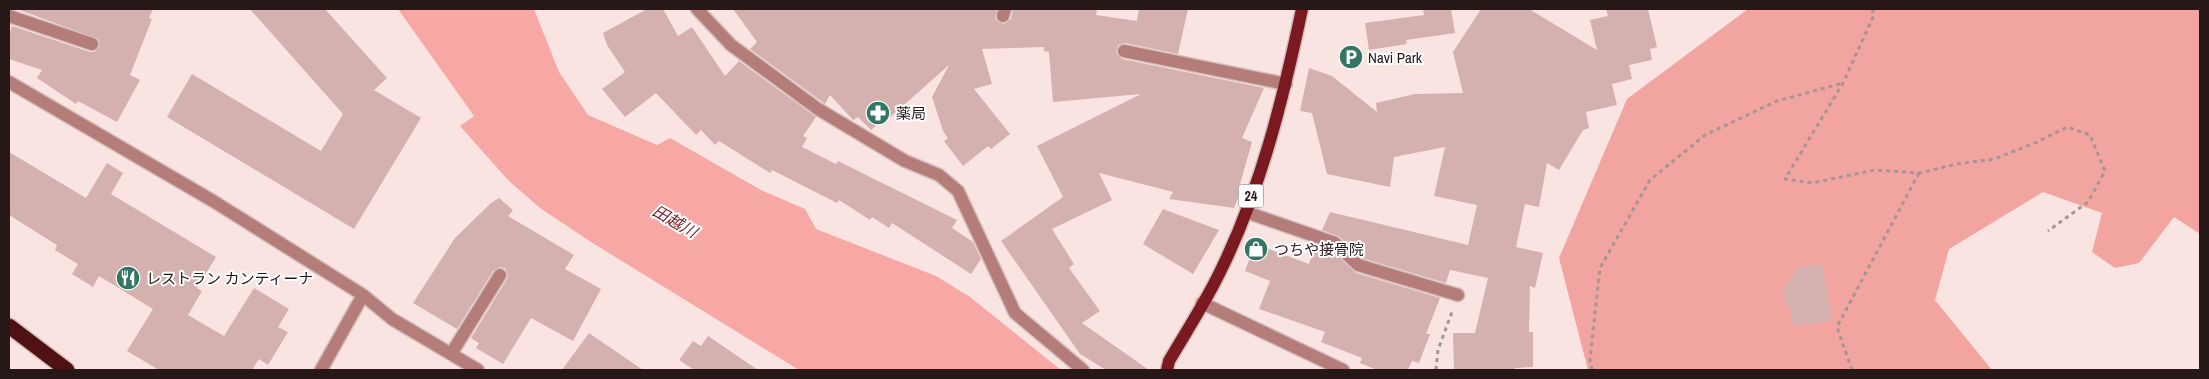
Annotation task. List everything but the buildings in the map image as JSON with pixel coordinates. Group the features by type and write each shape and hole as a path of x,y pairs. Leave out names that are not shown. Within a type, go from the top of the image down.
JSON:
{"highway":[{"path":"9,326 68,370"}],"main road":[{"name":"24","path":"1168,370 1169,361 1220,273 1246,212 1265,157 1286,84 1302,9"}],"street":[{"path":"698,9 731,45 818,109 906,160 939,175 958,191 1015,313 1083,370"},
{"path":"9,16 92,44"},
{"path":"1124,51 1286,84"},
{"path":"9,82 213,201 362,295 392,319 478,370"},
{"path":"1246,212 1335,243 1358,265 1458,295"},
{"path":"451,354 500,275"},
{"path":"321,370 362,295"},
{"path":"1202,303 1343,370"}],"path":[{"path":"1872,9 1874,15 1843,83 1785,178 1812,183 1875,170 1919,173 1957,164 1994,159 2035,143 2067,127 2090,135 2105,171 2088,202 2048,230"},
{"path":"1592,370 1590,360 1600,268 1650,180 1705,135 1777,101 1843,83"},
{"path":"1852,370 1837,327 1919,173"},
{"path":"1436,370 1438,350 1458,295"}],"shaded area":[{"path":"1748,9 2200,9 2200,234 2174,217 2139,263 2115,268 2092,252 2102,213 2043,192 1949,249 1935,300 1992,370 1588,370 1559,258 1627,99"}],"water":[{"name":"田越川","path":"398,9 534,9 559,72 588,115 657,145 670,138 761,190 805,209 816,229 936,276 970,297 1061,370 799,370 591,242 540,208 508,180 460,126 474,116"}],"place":[{"name":"Navi Park","path":"1351,57"},
{"name":"薬局","path":"878,113"},
{"name":"つちや接骨院","path":"1256,249"},
{"name":"レストラン カンティーナ","path":"128,278"}]}
